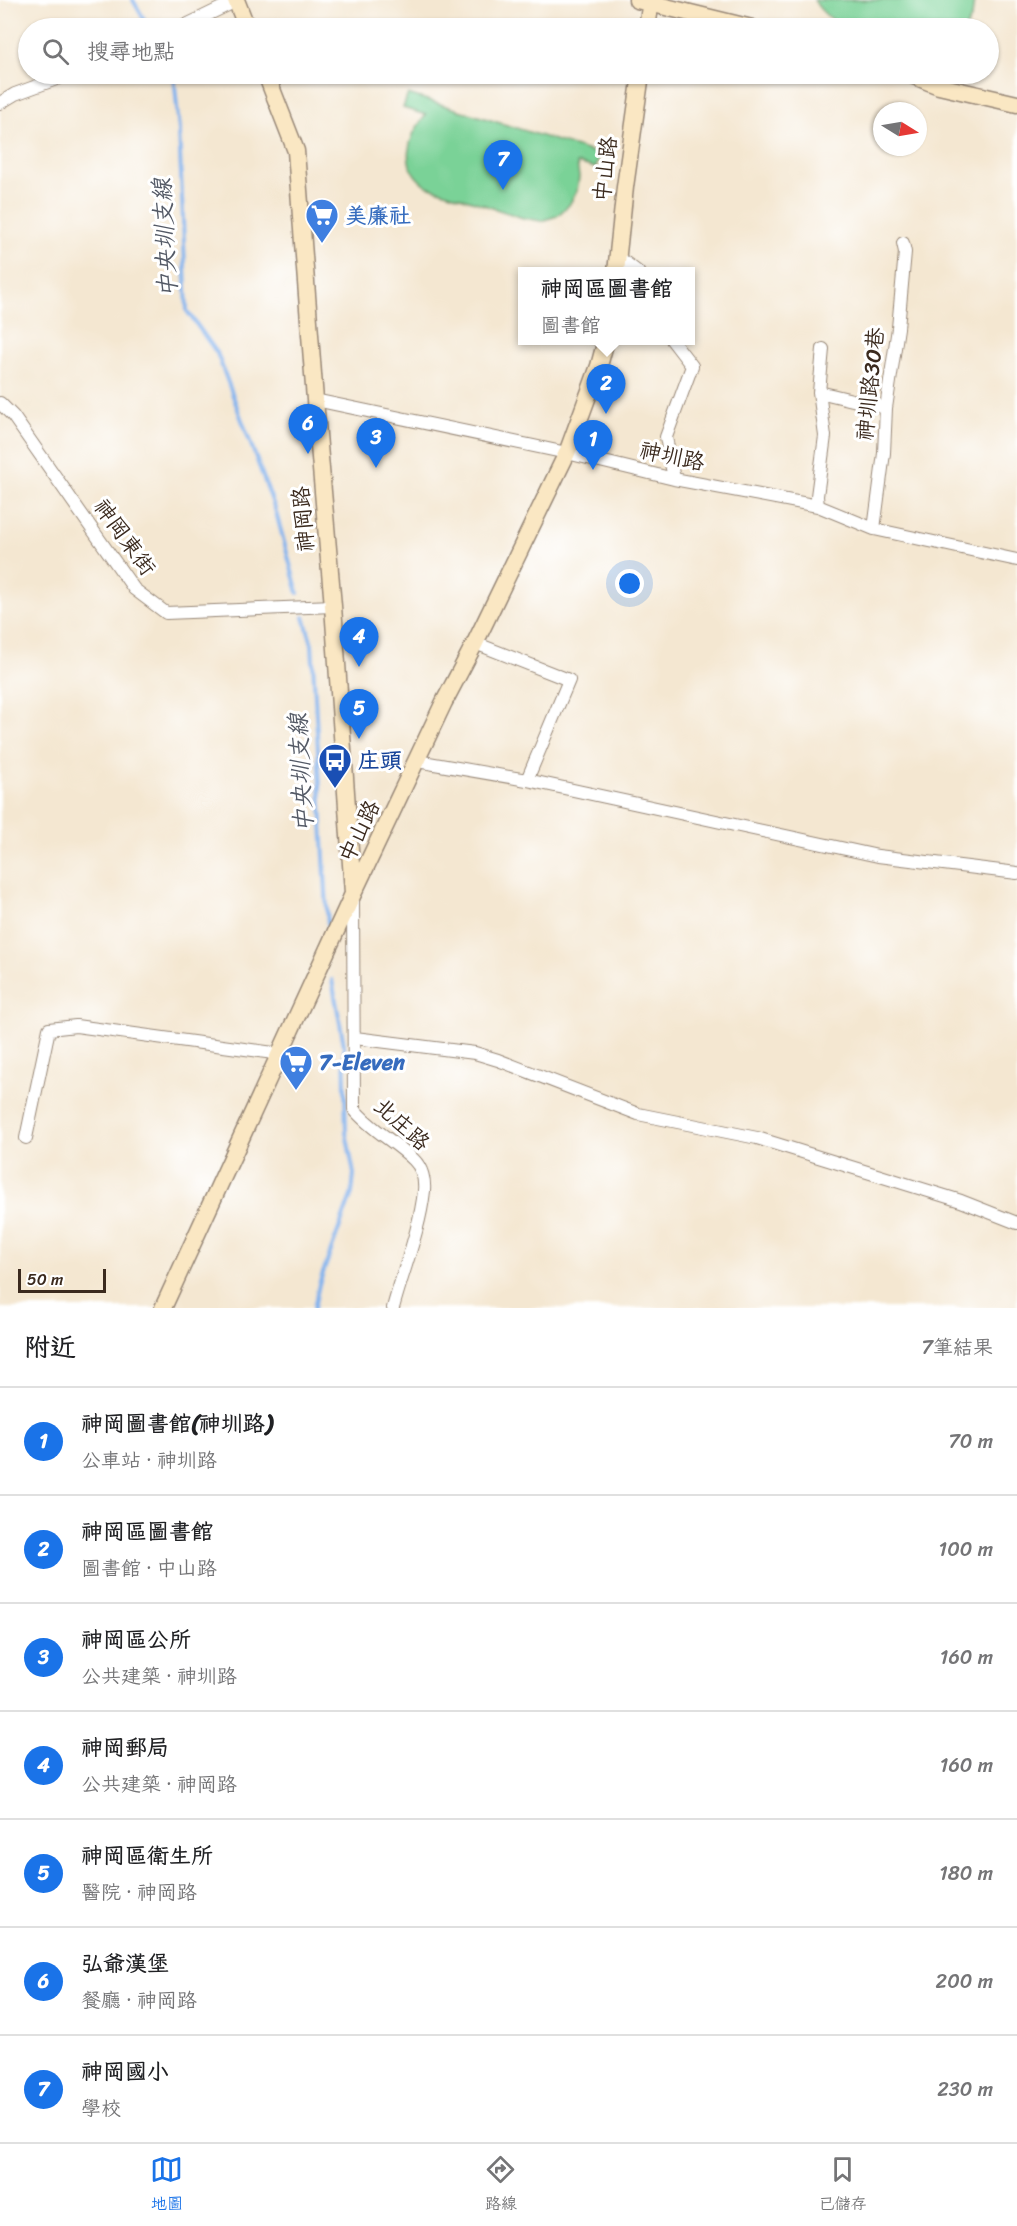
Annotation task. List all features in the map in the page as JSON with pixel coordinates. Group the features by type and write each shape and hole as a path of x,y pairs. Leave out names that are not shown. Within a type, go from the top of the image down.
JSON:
{"street":[{"path":"201,18 237,1 243,18"},
{"path":"647,18 646,1 713,18"},
{"path":"0,103 15,94 42,84"},
{"name":"神岡路","path":"270,84 296,151 333,606 353,894"},
{"name":"中山路","path":"617,264 640,84"},
{"path":"934,84 1017,104"},
{"name":"神圳路30巷","path":"874,529 884,453 886,408 898,328 905,252 903,243"},
{"name":"中山路","path":"164,1308 353,894 444,702 567,453 604,345"},
{"path":"674,479 666,437 692,366 675,345"},
{"path":"818,506 817,496 825,436 819,392 823,349"},
{"path":"819,392 886,408"},
{"name":"神圳路","path":"315,400 567,453 674,479 818,506 874,529 1017,560"},
{"name":"神岡東街","path":"0,403 14,416 134,589 166,613 333,606"},
{"path":"475,643 569,680 527,780"},
{"path":"417,761 527,780 878,856 1017,873"},
{"name":"北庄路","path":"353,894 354,1109 364,1121 416,1162 422,1172 424,1189 415,1232 393,1308"},
{"path":"26,1138 49,1029 76,1026 281,1054"},
{"path":"355,1038 475,1053 638,1114 757,1138 961,1201 1017,1223"}],"green space":[{"path":"814,0 974,0 971,18 831,18"},
{"path":"408,94 599,154 596,168 577,163 579,177 577,191 569,205 557,216 541,221 523,218 427,186 412,170 409,161 410,142 426,115 403,108"}],"waterway":[{"name":"中央圳支線","path":"133,0 143,18"},
{"name":"中央圳支線","path":"175,84 187,311 217,353 275,509 298,593"},
{"name":"中央圳支線","path":"304,617 312,644 328,928"},
{"name":"中央圳支線","path":"314,1308 319,1284 352,1193 354,1174 346,1132 344,1045 332,980"}],"place":[{"name":"神岡國小","path":"503,190"},
{"name":"美廉社","path":"322,244"},
{"name":"神岡區圖書館","path":"606,414"},
{"name":"弘爺漢堡","path":"308,454"},
{"name":"神岡區公所","path":"376,468"},
{"name":"神岡圖書館(神圳路)","path":"593,470"},
{"name":"神岡郵局","path":"359,667"},
{"name":"神岡區衛生所","path":"359,739"},
{"name":"庄頭","path":"335,789"},
{"name":"7-Eleven","path":"296,1091"}]}
